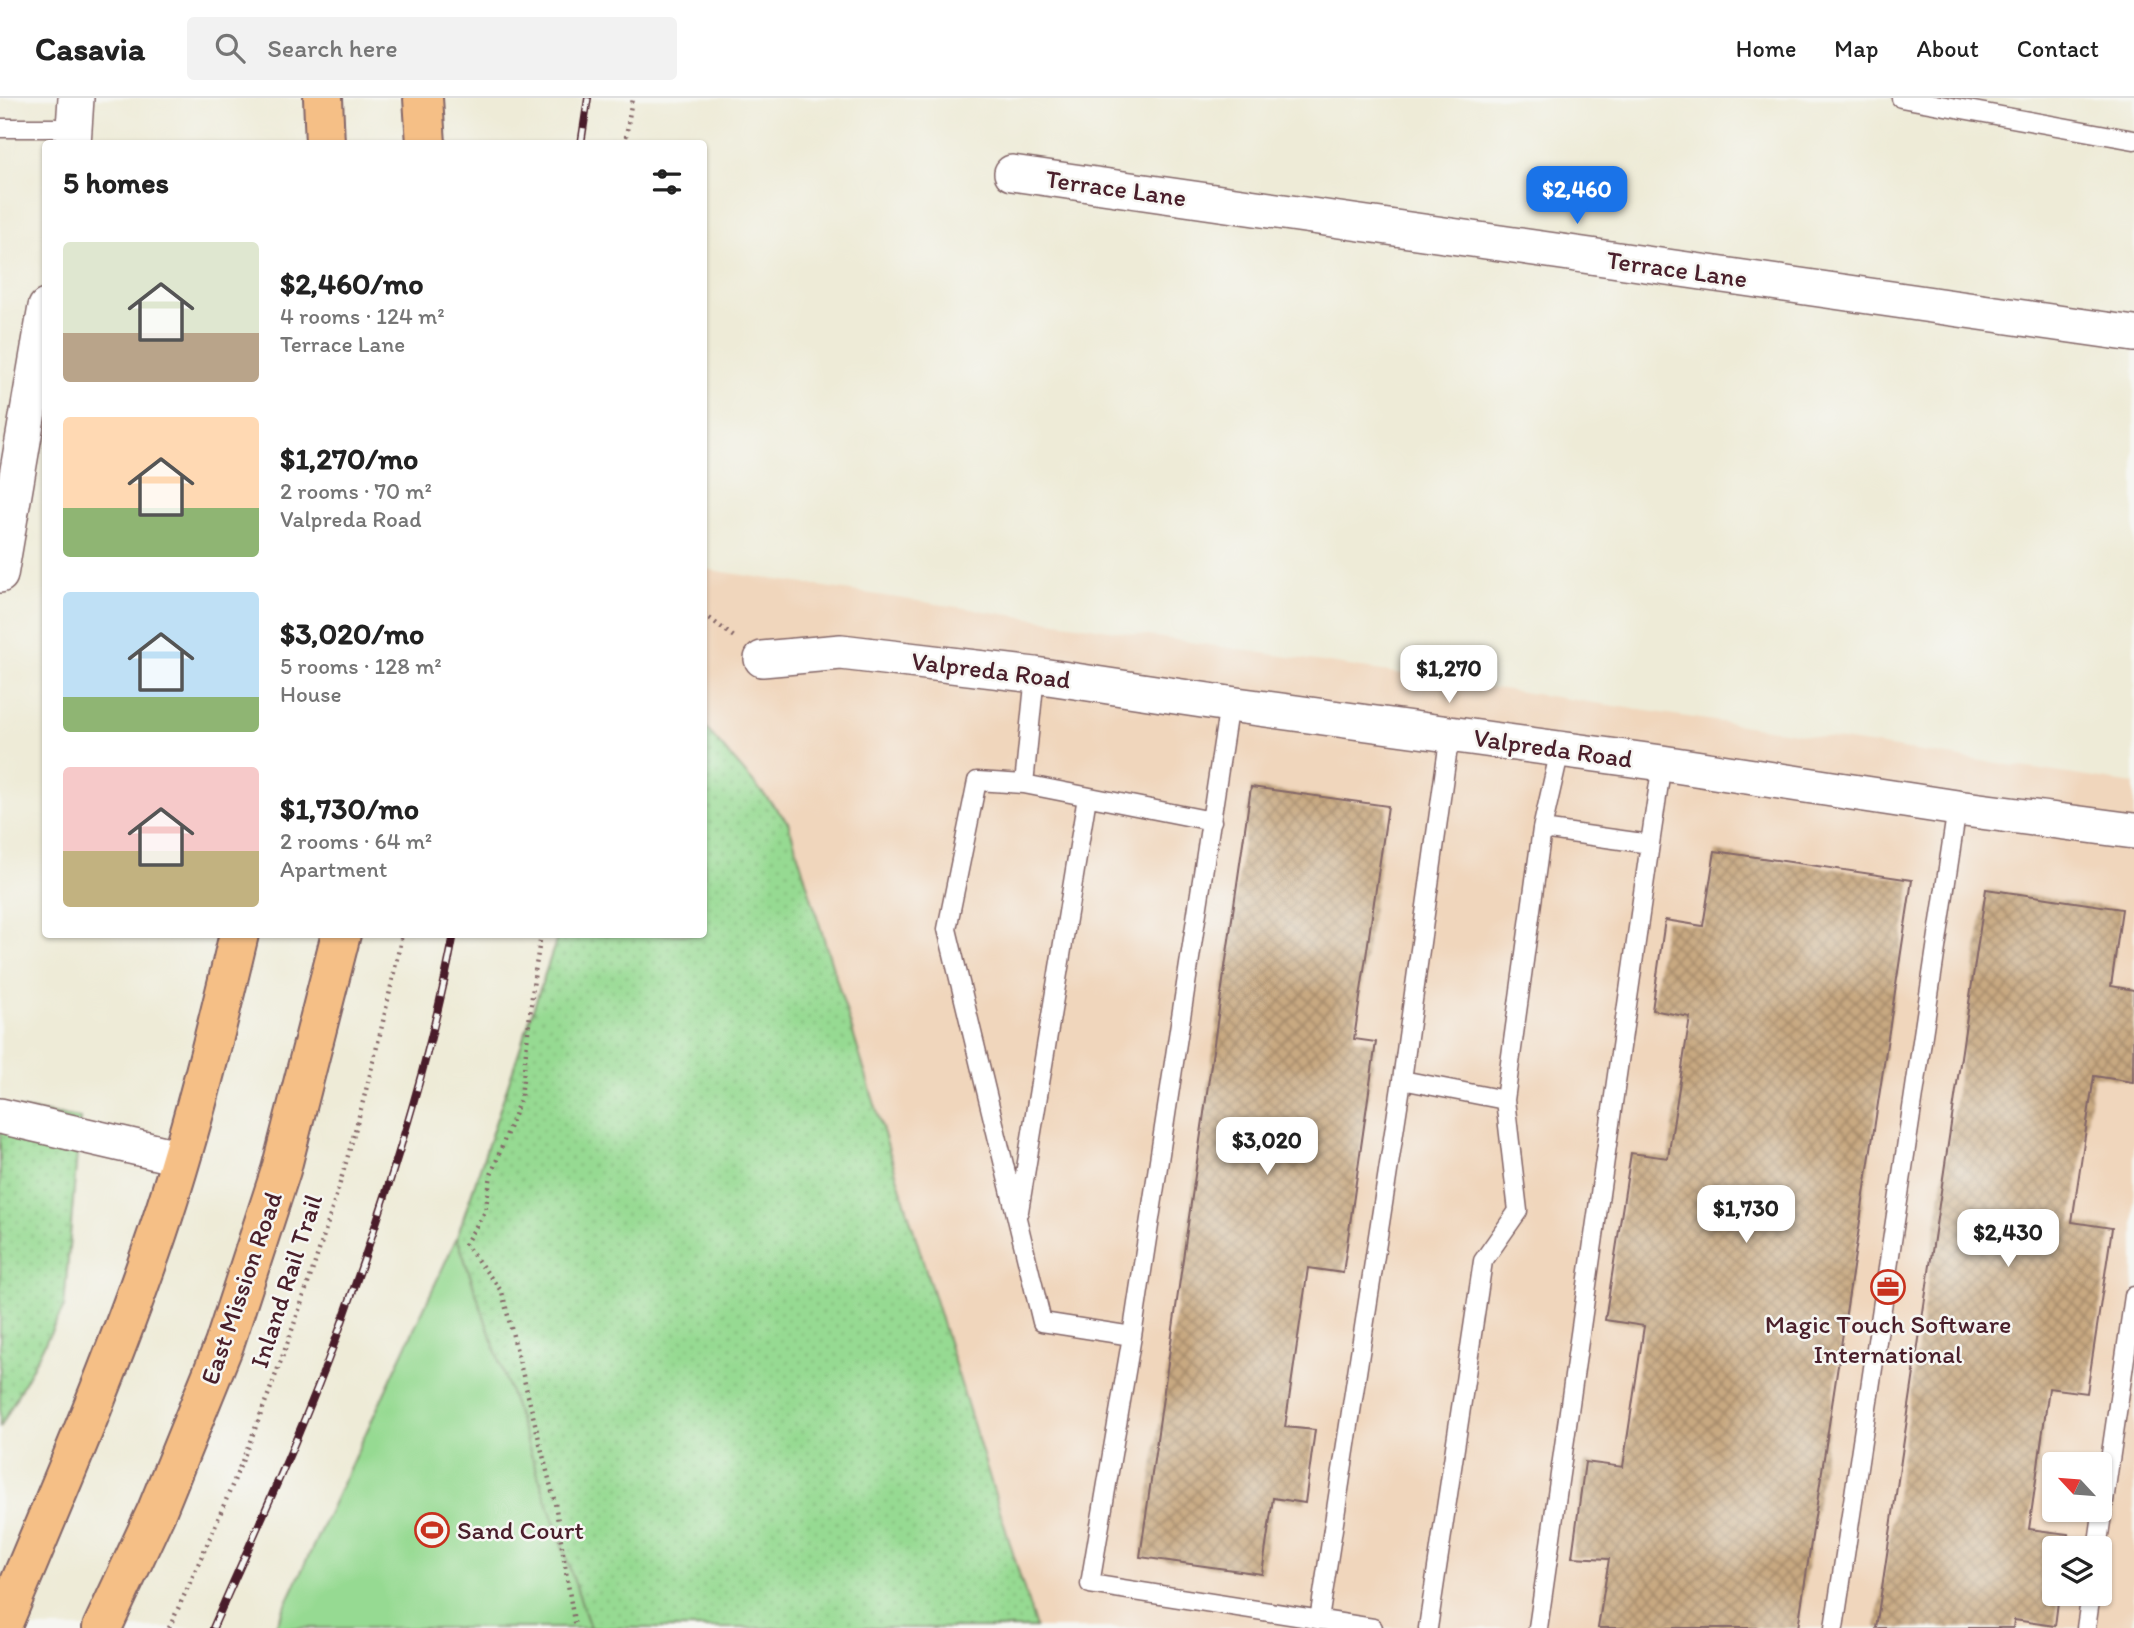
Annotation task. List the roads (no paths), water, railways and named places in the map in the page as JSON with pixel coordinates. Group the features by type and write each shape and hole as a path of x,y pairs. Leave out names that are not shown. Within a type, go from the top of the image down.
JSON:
{"main road":[{"path":"323,98 325,140"},
{"path":"423,98 426,140"},
{"path":"1,1628 107,1370 144,1272 182,1158 239,938"},
{"name":"East Mission Road","path":"102,1628 157,1510 225,1345 281,1170 340,938"}],"street":[{"name":"Terrace Lane","path":"1012,173 2134,334"},
{"path":"0,575 42,330"},
{"name":"Valpreda Road","path":"762,659 841,652 1035,675 1662,763 1957,808 2134,831"},
{"path":"0,1116 182,1158"}],"lane":[{"path":"1900,98 1924,99 2134,140"},
{"path":"0,128 75,123"},
{"path":"1024,784 1035,675"},
{"path":"1229,704 1132,1336 1090,1584 1261,1620 1319,1620 1373,1628"},
{"path":"1319,1620 1402,1080 1450,733"},
{"path":"1428,1628 1483,1261 1518,1211 1505,1100 1542,829 1560,750"},
{"path":"1538,1628 1662,763"},
{"path":"1132,1336 1042,1322 947,929 977,781 1024,784 1212,821"},
{"path":"1017,1218 1087,797"},
{"path":"1834,1628 1957,808"},
{"path":"1542,829 1650,844"},
{"path":"1402,1080 1505,1100"},
{"path":"2099,1536 2134,1296"},
{"path":"2086,1628 2089,1606"}],"railway":[{"path":"582,140 588,98"},
{"path":"213,1628 277,1483 337,1336 388,1187 418,1087 453,938"}],"place":[{"name":"Magic Touch Software International","path":"1888,1287"},
{"name":"Sand Court","path":"432,1530"}]}
